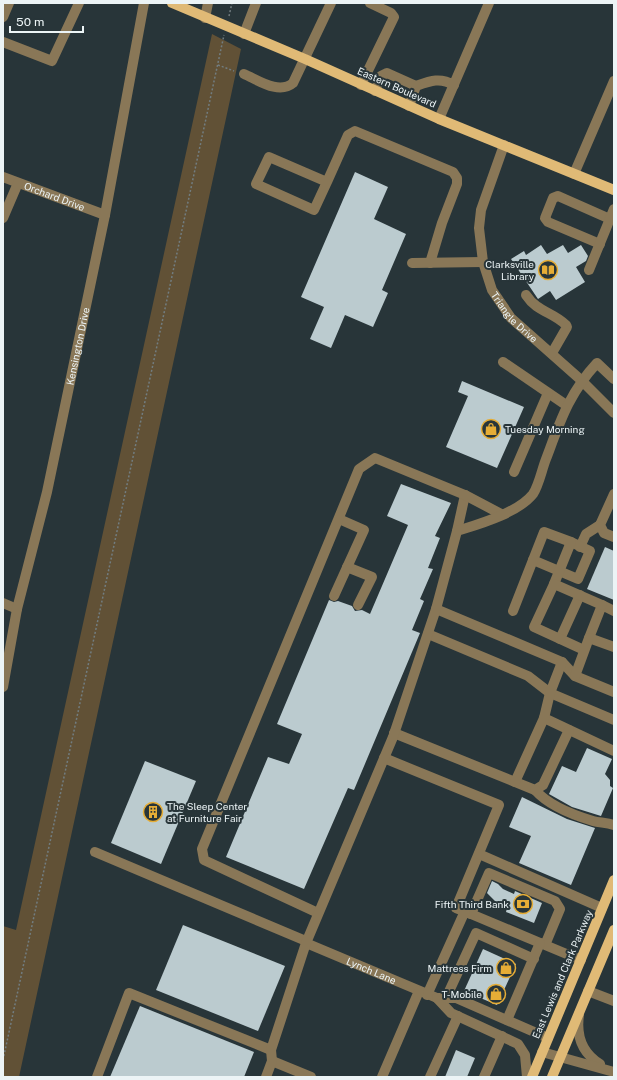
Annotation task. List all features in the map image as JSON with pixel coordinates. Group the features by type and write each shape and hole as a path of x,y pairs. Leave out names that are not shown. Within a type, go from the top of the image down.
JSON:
{"main road":[{"name":"Eastern Boulevard","path":"172,3 305,59 439,119 614,190"},
{"name":"East Lewis and Clark Parkway","path":"532,1077 614,880"},
{"path":"552,1077 588,991 611,946 614,930"}],"street":[{"path":"3,17 8,3"},
{"path":"3,42 52,61 79,3"},
{"name":"Kensington Drive","path":"3,687 17,609 47,492 105,215 144,3"},
{"path":"205,18 208,3"},
{"path":"244,34 256,3"},
{"path":"244,74 277,87 288,88 293,83 331,3"},
{"path":"361,85 394,17 391,12 370,3"},
{"path":"439,119 489,3"},
{"path":"375,91 381,76 387,73 416,86 436,79 446,80 454,85"},
{"path":"574,174 614,81"},
{"path":"409,106 416,86"},
{"path":"327,182 268,157 256,184 314,210 327,182 348,135 355,131 453,172 457,178 457,184 442,223 430,263"},
{"name":"Triangle Drive","path":"504,145 481,210 479,228 483,262 492,290 512,318 581,380 614,413"},
{"name":"Orchard Drive","path":"3,178 105,215"},
{"path":"3,218 18,183"},
{"path":"600,244 548,222 545,218 553,198 558,196 610,219"},
{"path":"589,270 614,209"},
{"path":"412,263 483,262"},
{"path":"526,294 531,304 567,327 552,354"},
{"path":"503,362 566,405"},
{"path":"457,531 491,520 519,505 533,493 566,405 581,380 596,363 614,379"},
{"path":"514,472 548,393"},
{"path":"318,912 204,860 202,849 359,469 375,458 465,496 501,514"},
{"path":"580,547 586,534 600,525 614,494"},
{"path":"266,1077 272,1061 271,1050 306,942 394,734 436,609 465,496"},
{"path":"334,596 364,530 338,519"},
{"path":"600,525 604,533 614,537"},
{"path":"514,611 544,532 590,551 578,579 534,560"},
{"path":"571,542 534,627 584,650"},
{"path":"347,567 372,577 358,605"},
{"path":"554,584 614,611"},
{"path":"560,639 580,595"},
{"path":"3,603 17,609"},
{"path":"575,676 602,605"},
{"path":"436,609 562,662 575,676 614,692"},
{"path":"428,634 528,676 550,692 614,720"},
{"path":"590,638 614,648"},
{"path":"515,782 544,718 550,692 562,662"},
{"path":"544,718 614,751"},
{"path":"535,790 543,785 569,730"},
{"path":"394,734 535,790 542,798 553,806 594,822 606,822 614,825"},
{"path":"384,758 499,805 456,908 581,960"},
{"name":"Lynch Lane","path":"94,852 432,996 456,998 548,1038"},
{"path":"479,854 602,908"},
{"path":"432,996 468,913 489,873 545,896 555,901 560,908 543,944 534,959 507,1020"},
{"path":"382,1077 432,996 476,933 534,959"},
{"path":"588,991 614,1001"},
{"path":"97,1077 130,993 271,1050"},
{"name":"Lynch Lane","path":"432,996 451,1013 515,1041 522,1048 527,1064 528,1077"},
{"path":"484,1028 488,1012"},
{"path":"579,1013 578,1028 583,1049 589,1057 611,1073"},
{"path":"430,1077 458,1016"},
{"path":"484,1077 502,1036"},
{"path":"542,1052 611,1073"},
{"path":"272,1061 311,1077"}],"path":[{"path":"229,15 232,3"},
{"path":"3,1060 224,36"},
{"path":"218,65 244,74"}],"shaded area":[{"path":"212,34 241,49 19,1077 3,1077 3,926 16,930"}],"building":[{"path":"355,172 388,187 374,219 406,234 382,290 388,293 373,327 345,315 331,348 310,339 324,307 301,297"},
{"name":"Clarksville Library","path":"541,245 547,254 563,245 568,253 581,245 588,256 586,261 576,267 585,282 556,300 550,291 538,299 511,259 524,251 526,255"},
{"path":"462,381 524,407 497,468 446,447 468,396 458,392"},
{"path":"401,484 451,503 435,536 440,538 428,568 433,569 420,599 424,601 412,630 420,633 354,790 348,788 304,889 226,857 268,757 289,764 302,734 277,724 329,600 334,602 338,601 352,606 355,611 362,610 370,614 408,525 387,516"},
{"path":"605,547 614,551 614,600 587,589"},
{"path":"587,748 612,759 605,774 610,780 610,786 613,788 601,816 572,807 549,794 562,766 576,772"},
{"name":"The Sleep Center at Furniture Fair","path":"145,761 196,781 161,864 111,843"},
{"path":"522,797 567,819 595,828 571,885 519,863 531,836 509,827"},
{"name":"Fifth Third Bank","path":"492,881 503,889 514,894 515,891 542,903 534,923 506,912 507,908 498,904 487,893"},
{"path":"183,925 285,966 258,1031 156,990"},
{"path":"483,949 516,964 497,1005 464,991"},
{"path":"140,1006 254,1052 244,1077 110,1077"},
{"path":"456,1050 475,1058 467,1077 445,1077"}],"place":[{"name":"Clarksville Library","path":"548,270"},
{"name":"Tuesday Morning","path":"491,429"},
{"name":"The Sleep Center at Furniture Fair","path":"153,812"},
{"name":"Fifth Third Bank","path":"523,904"},
{"name":"Mattress Firm","path":"506,968"},
{"name":"T-Mobile","path":"496,994"}]}
